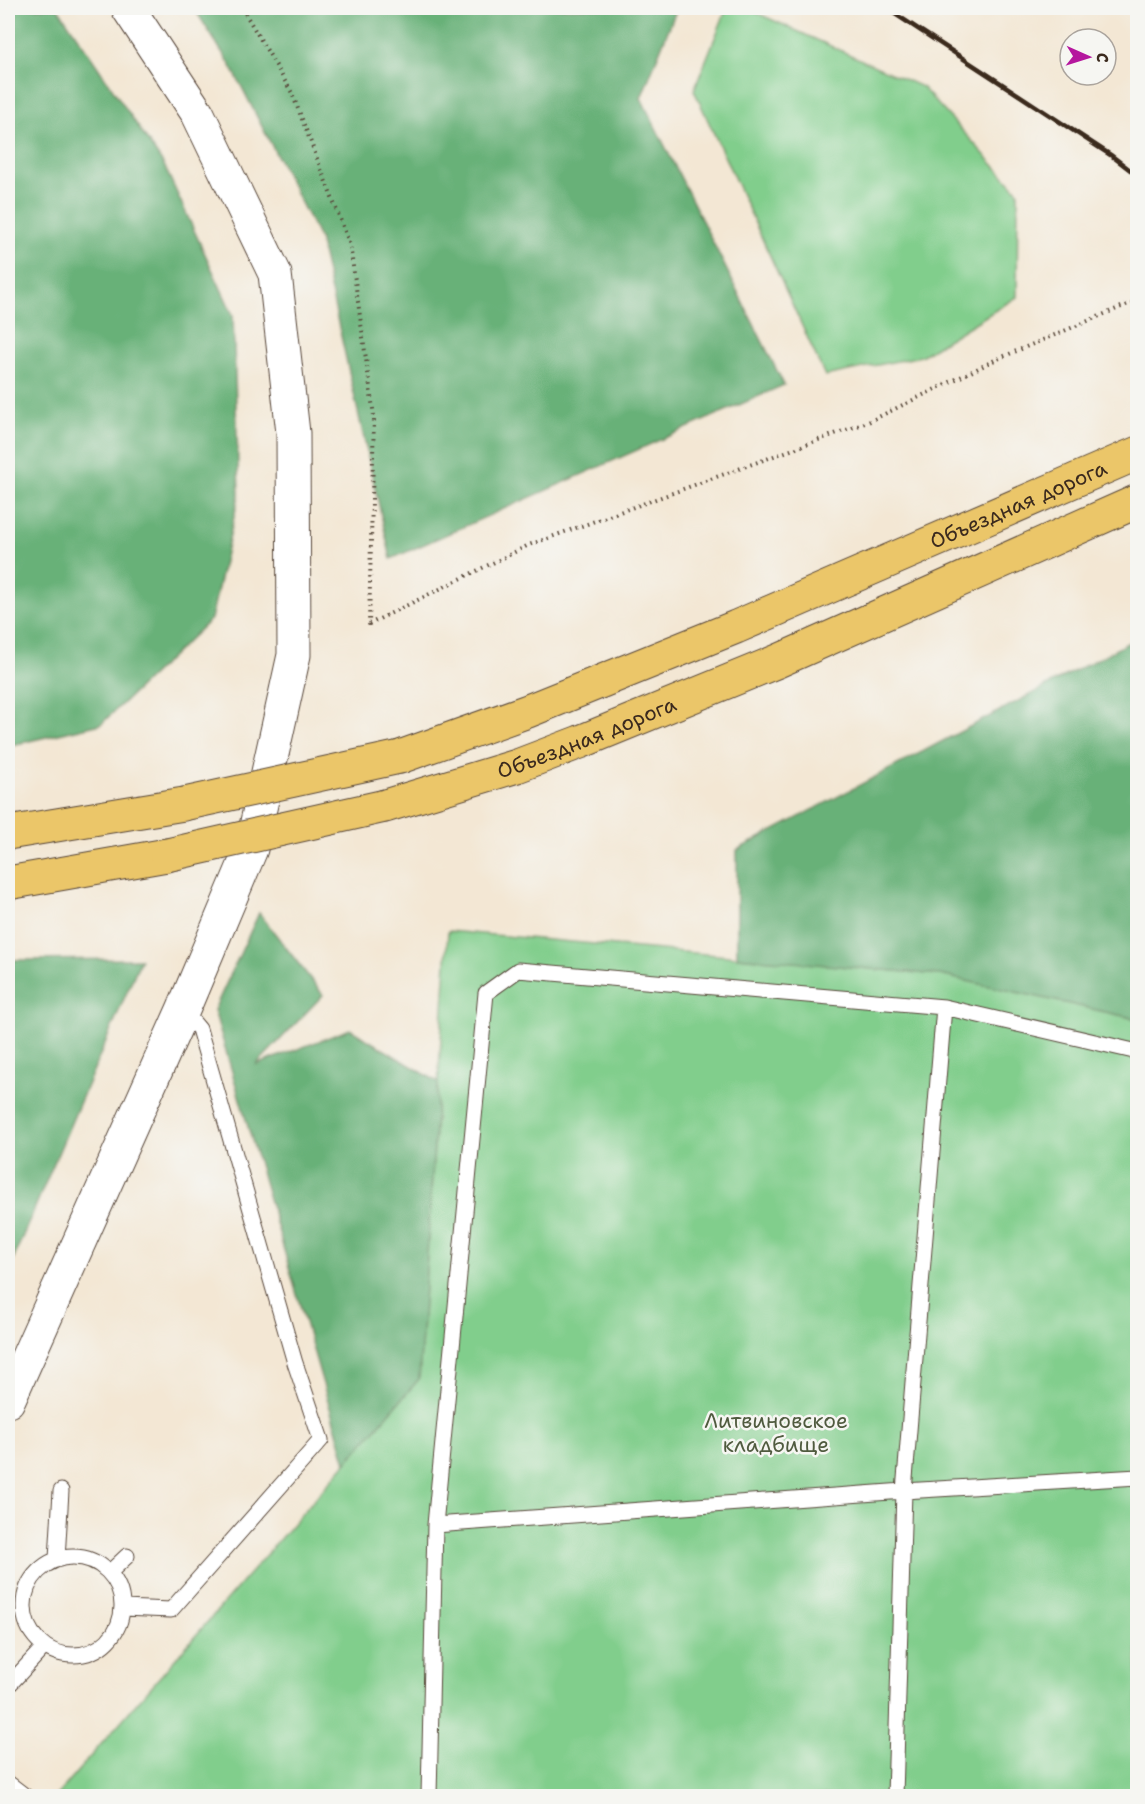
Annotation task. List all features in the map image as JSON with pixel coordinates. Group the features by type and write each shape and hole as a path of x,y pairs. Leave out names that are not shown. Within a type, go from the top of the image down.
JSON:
{"highway":[{"name":"Объездная дорога","path":"8,833 184,804 400,757 528,711 736,627 1137,453"},
{"name":"Объездная дорога","path":"8,883 167,855 385,806 517,766 778,661 1137,501"}],"street":[{"path":"8,1401 183,1010 251,849 294,655 293,433 274,274 198,114 128,8"}],"lane":[{"path":"429,1797 435,1525 486,993 518,970 944,1007 1137,1052"},
{"path":"895,1797 904,1491 944,1007"},
{"path":"123,1608 171,1610 321,1440 295,1362 200,1029 183,1010"},
{"path":"284,1374 295,1362"},
{"path":"435,1525 904,1491 1137,1477"},
{"path":"57,1559 61,1491"},
{"path":"76,1556 94,1561 110,1572 120,1589 123,1608 118,1627 106,1643 89,1653 70,1656 57,1654 44,1647 33,1636 26,1623 23,1603 28,1584 39,1569 57,1559 76,1556"},
{"path":"110,1572 127,1556"},
{"path":"8,1686 44,1647"},
{"path":"8,1783 25,1797"}],"path":[{"path":"242,8 292,93 350,245 374,416 369,624 529,545 868,422 995,360 1137,300"}],"green space":[{"path":"8,8 58,8 164,165 233,315 239,495 211,619 101,724 8,746"},
{"path":"194,8 677,8 641,98 784,385 391,559 319,238 231,66"},
{"path":"727,8 746,8 922,87 1018,191 1017,297 921,356 825,376 694,90"},
{"path":"1137,638 1137,1019 940,975 737,957 737,850"},
{"path":"259,913 323,995 256,1065 350,1029 438,1082 419,1379 346,1463 214,1010"},
{"name":"Литвиновское кладбище","path":"448,931 940,975 1137,1019 1137,1796 56,1796 419,1379"},
{"path":"141,959 8,1271 8,960"}],"railway":[{"path":"886,8 1112,156 1138,176"}]}
